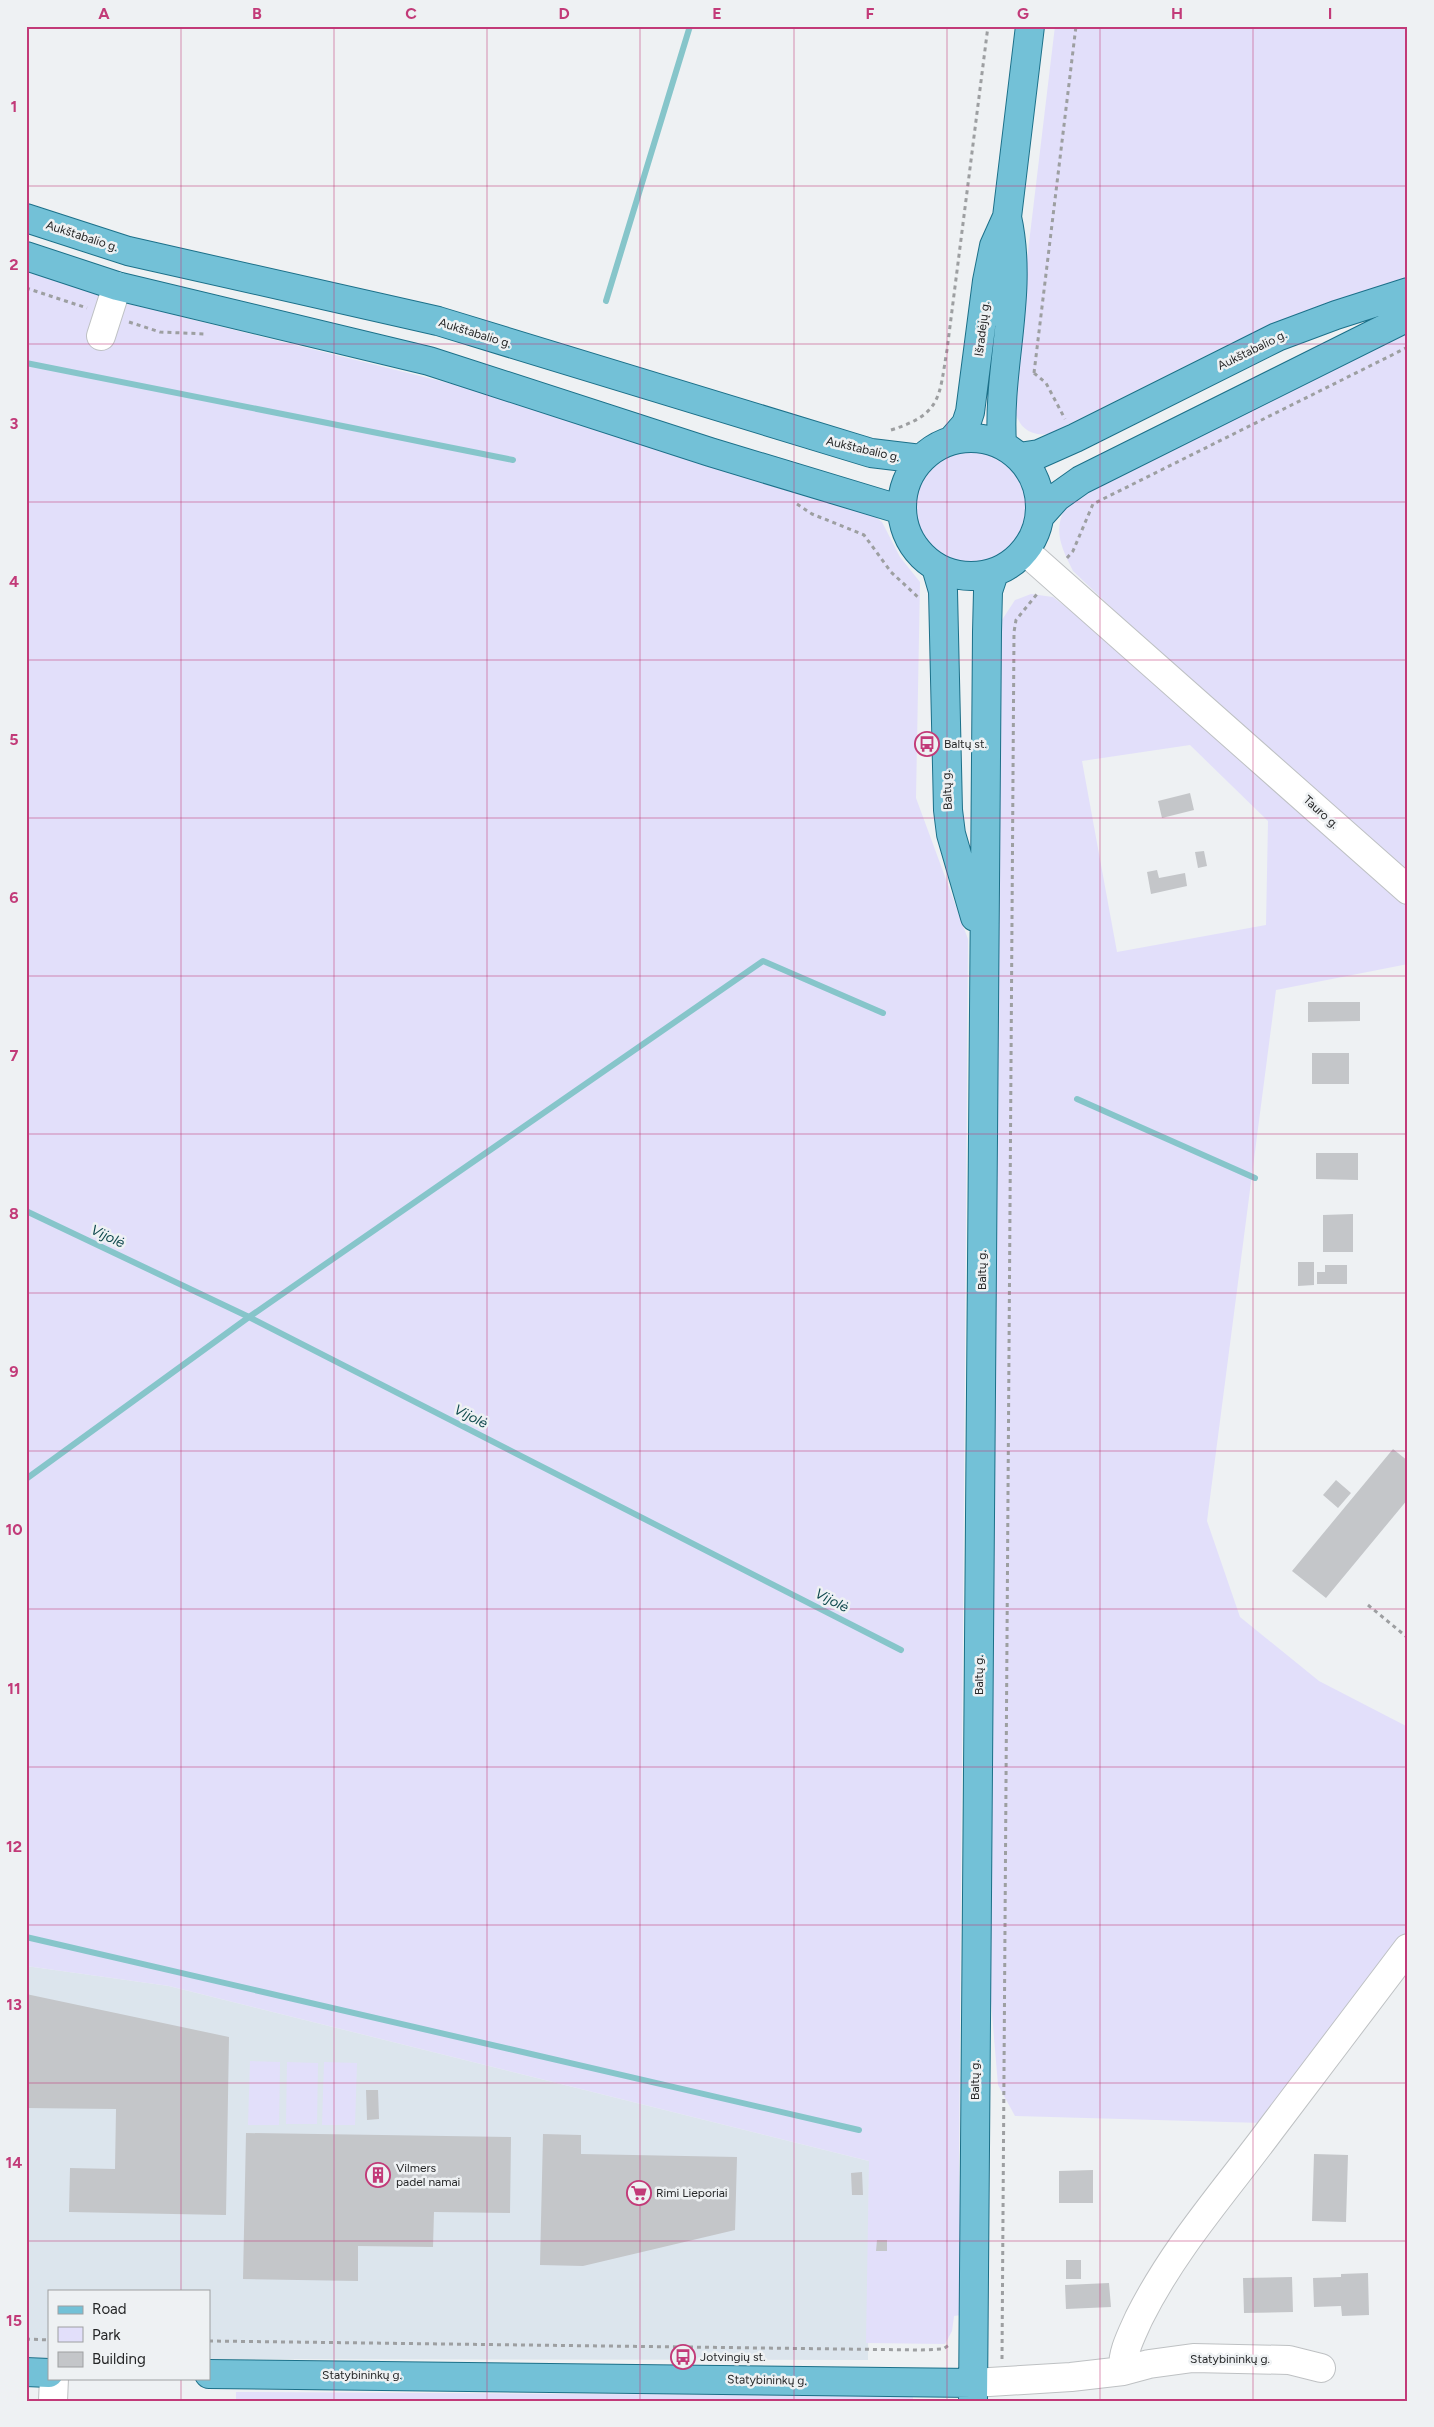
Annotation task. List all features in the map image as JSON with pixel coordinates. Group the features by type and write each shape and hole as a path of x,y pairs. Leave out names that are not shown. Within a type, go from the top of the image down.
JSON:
{"main road":[{"name":"Išradėjų g.","path":"953,439 966,424 970,412 989,272 994,246 1007,217 1030,26"},
{"name":"Išradėjų g.","path":"1007,217 1013,244 1014,272 1001,408 1010,451"},
{"name":"Aukštabalio g.","path":"26,218 128,251 438,321 846,446 888,456 921,459"},
{"path":"26,256 117,286 429,361 710,452 902,510"},
{"name":"Aukštabalio g.","path":"1010,451 1039,454 1075,438 1277,337 1408,292"},
{"path":"1040,516 1057,497 1081,480 1408,317"},
{"path":"971,436 1010,451 1032,474 1040,495 1040,516 1035,535 1026,551 1006,568 975,577 954,575 936,567 918,553 906,533 902,510 903,492 910,474 921,459 953,439 971,436"},
{"name":"Baltų g.","path":"936,567 944,591 948,810 952,834 984,950"},
{"name":"Baltų g.","path":"973,2392 987,632 988,591 994,573"},
{"path":"26,2372 48,2373"},
{"name":"Statybininkų g.","path":"210,2374 973,2392"}],"street":[{"path":"104,326 117,286"},
{"name":"Tauro g.","path":"1026,551 1408,890"},
{"path":"1123,2371 1122,2360 1128,2341 1149,2298 1186,2238 1257,2149 1408,1948"},
{"name":"Statybininkų g.","path":"973,2392 1002,2382 1123,2371 1149,2364 1193,2358 1289,2360 1321,2368"},
{"path":"54,2380 54,2401"}],"path":[{"path":"885,430 892,430 929,412 939,397 948,350 988,26"},
{"path":"1046,382 1034,373 1076,26"},
{"path":"26,288 104,326 214,336"},
{"path":"1093,504 1408,347"},
{"path":"792,501 812,514 864,535 891,572 918,596 920,604"},
{"path":"1002,2382 1014,632 1016,620"},
{"path":"1368,1605 1408,1638"},
{"path":"210,2341 943,2350 953,2339"},
{"path":"26,2340 48,2340"}],"shaded area":[{"path":"26,1966 169,1986 869,2161 868,2360 210,2359 210,2290 48,2290 48,2358 26,2358"}],"green space":[{"path":"1055,26 1408,26 1408,284 1235,341 1049,434 1029,432 1023,427 1015,413 1012,385"},
{"path":"26,272 178,316 545,407 868,511 882,522 900,557 920,582 916,798 968,939 959,2161 961,2315 954,2316 952,2331 945,2344 866,2343 869,2161 169,1986 26,1966"},
{"path":"1408,327 1408,877 1201,693 1073,571 1061,543 1059,527 1064,509 1070,499"},
{"path":"970,452 991,456 1010,468 1022,487 1026,508 1022,529 1010,548 991,560 970,564 949,560 930,548 918,529 914,508 918,487 930,468 949,456"},
{"path":"1031,594 1053,597 1157,677 1408,902 1408,964 1276,990 1207,1521 1240,1617 1319,1681 1408,1727 1408,1931 1262,2123 1015,2116 998,2085 990,1990 998,626 1015,600","holes":["1190,745 1268,821 1266,925 1117,952 1082,761"]},
{"path":"250,2061 280,2062 279,2125 248,2125"},
{"path":"287,2062 318,2063 317,2124 286,2124"},
{"path":"324,2062 357,2063 355,2125 322,2125"},
{"path":"236,2392 913,2396 913,2401 236,2401"}],"building":[{"path":"1190,793 1194,810 1162,818 1158,801"},
{"path":"1204,851 1207,866 1198,868 1195,852"},
{"path":"1157,870 1159,878 1185,873 1187,886 1151,894 1147,872"},
{"path":"1308,1002 1360,1002 1360,1021 1308,1022"},
{"path":"1312,1053 1349,1053 1349,1084 1312,1084"},
{"path":"1316,1153 1358,1153 1358,1180 1316,1179"},
{"path":"1353,1214 1353,1252 1323,1252 1323,1215"},
{"path":"1298,1262 1314,1262 1314,1285 1298,1286"},
{"path":"1325,1265 1347,1265 1347,1284 1317,1284 1317,1272 1325,1272"},
{"path":"1393,1449 1408,1461 1408,1499 1326,1598 1292,1571"},
{"path":"1336,1480 1351,1493 1338,1508 1323,1495"},
{"path":"26,1994 229,2037 226,2215 69,2212 70,2168 115,2169 116,2109 26,2108"},
{"path":"366,2090 378,2090 379,2119 367,2120"},
{"name":"Vilmers padel namai","path":"246,2133 511,2137 510,2213 434,2212 433,2247 358,2246 358,2281 243,2279"},
{"name":"Rimi Lieporiai","path":"543,2134 581,2135 581,2154 737,2157 735,2230 583,2266 540,2265"},
{"path":"1314,2154 1348,2155 1346,2222 1312,2221"},
{"path":"1093,2170 1093,2203 1059,2203 1059,2171"},
{"path":"862,2172 863,2195 852,2195 851,2173"},
{"path":"877,2240 887,2240 887,2251 876,2251"},
{"path":"1066,2260 1081,2260 1081,2279 1066,2279"},
{"path":"1368,2273 1369,2315 1342,2316 1341,2306 1314,2307 1313,2278 1341,2277 1341,2274"},
{"path":"1292,2277 1293,2312 1244,2313 1243,2278"},
{"path":"1109,2283 1111,2307 1066,2309 1065,2285"}],"waterway":[{"path":"606,301 690,26"},
{"path":"26,363 513,460"},
{"path":"26,1479 249,1317 763,961 883,1013"},
{"path":"1077,1099 1255,1178"},
{"name":"Vijolė","path":"26,1211 249,1317 901,1650"},
{"path":"26,1937 859,2130"}],"place":[{"name":"Baltų st.","path":"927,744"},
{"name":"Vilmers padel namai","path":"378,2175"},
{"name":"Rimi Lieporiai","path":"639,2193"},
{"name":"Jotvingių st.","path":"683,2357"}]}
